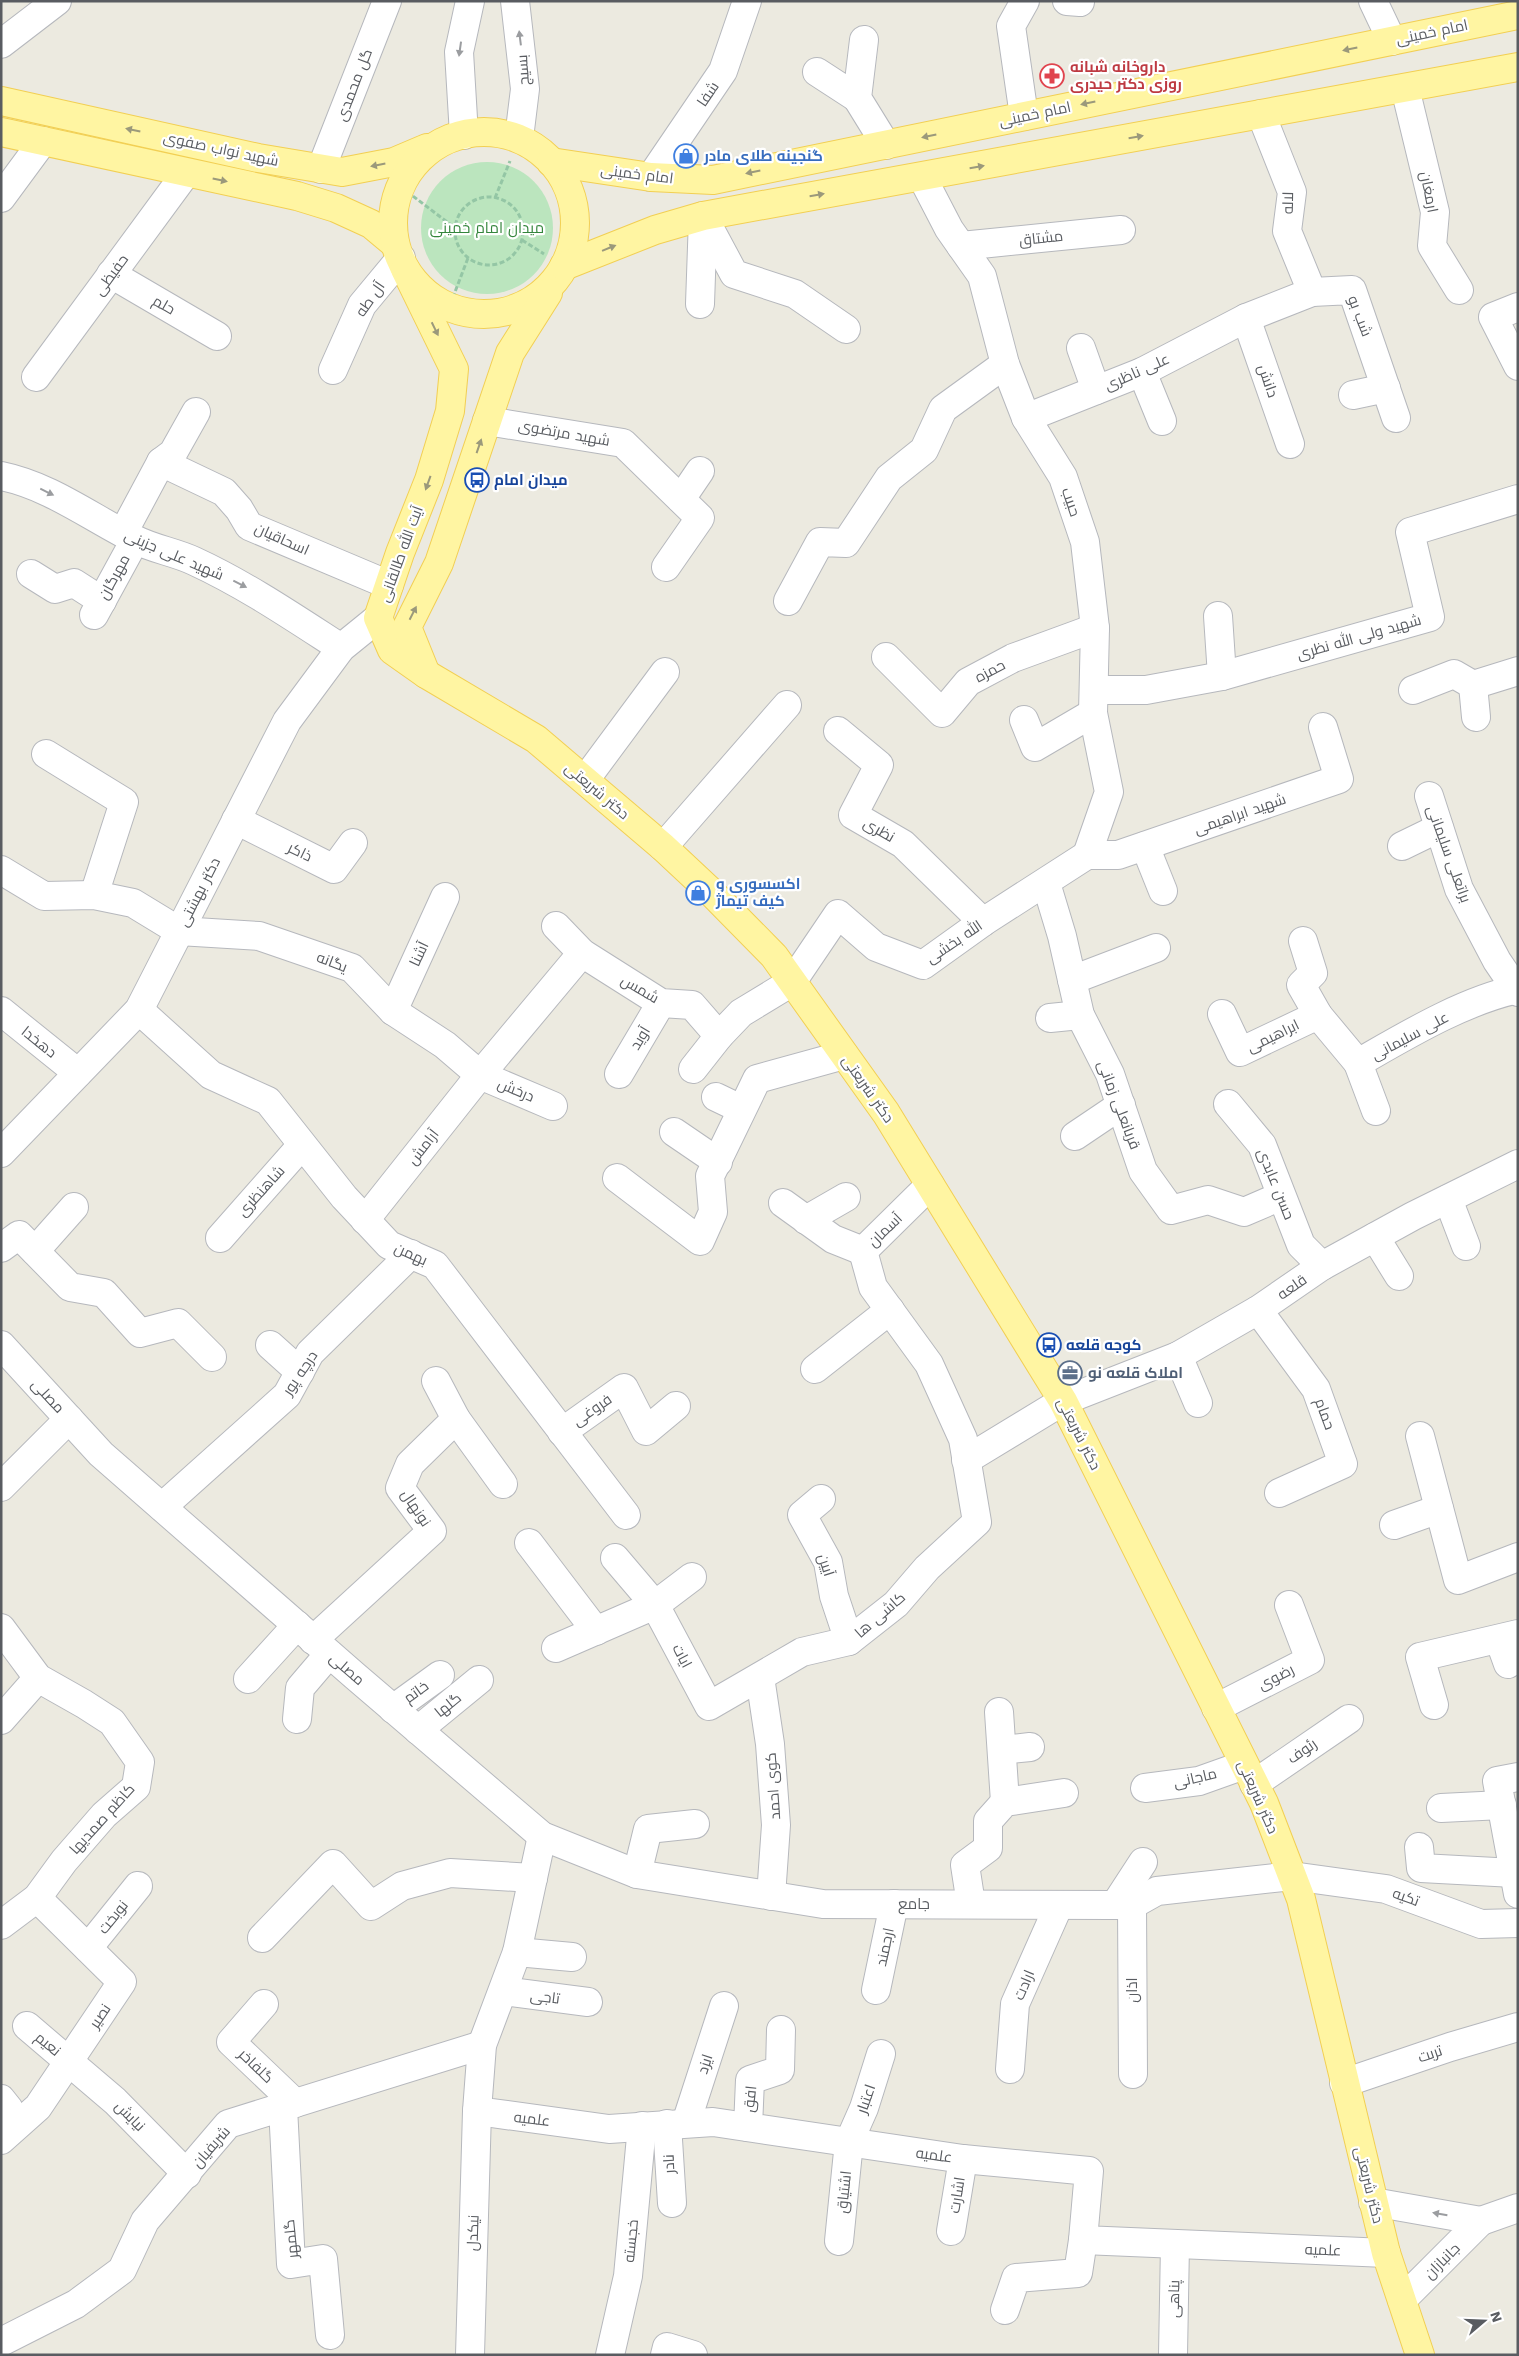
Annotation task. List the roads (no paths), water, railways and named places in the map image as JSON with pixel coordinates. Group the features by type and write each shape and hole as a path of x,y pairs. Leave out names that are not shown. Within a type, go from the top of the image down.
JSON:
{"main road":[{"name":"امام خمینی","path":"551,162 652,177 713,180 1518,15"},
{"path":"426,674 407,627 439,563 510,353 560,274 570,256 575,229 573,200 562,174 543,153 519,138 492,133 452,139 416,161 400,186 393,216 400,257 424,292 449,308 478,315 507,312 534,301 560,274 655,230 703,216 1518,67"},
{"name":"شهید نواب صفوی","path":"1,101 258,158 342,172 394,162 452,139"},
{"name":"شهید نواب صفوی","path":"1,132 296,196 336,208 371,224 400,257"},
{"name":"آیت الله طالقانی","path":"400,257 454,369 450,411 432,472 378,618 392,650 426,674"},
{"name":"دکتر شریعتی","path":"426,674 536,739 663,847 710,891 774,956 886,1113 1063,1401 1249,1774 1301,1898 1386,2253 1420,2355"}],"street":[{"path":"1,44 57,1"},
{"name":"گل محمدی","path":"321,169 387,1"},
{"path":"452,139 459,52 470,1"},
{"name":"بسیج","path":"516,1 525,89 519,138"},
{"name":"شفا","path":"652,177 723,71 747,1"},
{"path":"1024,116 1011,26 1025,1"},
{"path":"1373,1 1392,40"},
{"path":"857,98 864,40"},
{"path":"816,72 857,98 886,145"},
{"name":"ارمغان","path":"1405,88 1435,212 1432,246 1459,290"},
{"name":"لاله","path":"1262,114 1292,192 1287,231 1312,292"},
{"path":"1,198 43,141"},
{"name":"حفیظی","path":"36,377 186,173"},
{"name":"حبیب","path":"922,177 949,229 982,276 1005,364 1026,418 1063,477 1085,542 1096,628 1094,701 1109,792 1087,855"},
{"path":"700,304 703,216"},
{"path":"703,216 734,274 796,294 846,329"},
{"name":"مشتاق","path":"960,246 1121,230"},
{"name":"آل طه","path":"333,370 362,306 400,257"},
{"name":"حلم","path":"111,274 217,336"},
{"name":"شب بو","path":"1246,318 1312,292 1352,290 1396,418"},
{"path":"1518,307 1493,317 1518,366"},
{"name":"علی ناظری","path":"1026,418 1142,372 1246,318"},
{"name":"دانش","path":"1246,318 1290,444"},
{"path":"1081,348 1096,390"},
{"path":"788,601 820,542 846,543 889,478 924,450 943,409 1005,364"},
{"path":"1142,372 1162,420"},
{"path":"1353,395 1386,388"},
{"name":"مهرگان","path":"30,574 55,589 74,583 98,608 161,462 173,453 196,412"},
{"name":"شهید مرتضوی","path":"488,420 623,443 700,518 666,567"},
{"name":"اسحاقیان","path":"161,462 224,492 239,509 249,526 389,585"},
{"path":"681,499 700,471"},
{"name":"شهید علی جزینی","path":"1,476 24,480 129,537 193,560 255,592 341,648"},
{"name":"شهید ولی الله نظری","path":"1094,701 1222,676 1430,617 1410,532 1518,499"},
{"path":"1218,616 1222,676"},
{"name":"دکتر بهشتی","path":"1,1153 139,1010 287,721 341,648 378,618"},
{"name":"حمزه","path":"886,657 942,713 968,682 1013,658 1096,628"},
{"path":"1413,690 1454,674 1473,685 1518,670"},
{"path":"585,780 665,672"},
{"path":"1473,685 1476,717"},
{"path":"1024,720 1035,747 1094,701"},
{"path":"663,847 787,705"},
{"name":"شهید ابراهیمی","path":"1087,855 1118,855 1339,779 1323,727"},
{"name":"نظری","path":"838,731 878,765 853,815 903,844 983,922"},
{"path":"46,754 124,802 94,895"},
{"name":"براتعلی سلیمانی","path":"1428,796 1460,889 1497,961 1517,990"},
{"name":"ذاکر","path":"236,820 334,869 353,843"},
{"path":"1402,846 1439,828"},
{"path":"1145,846 1163,891"},
{"name":"الله بخشی","path":"792,982 838,914 876,947 923,965 983,922 1087,855"},
{"path":"1,870 44,896 94,895 133,903 180,931"},
{"name":"قربانعلی زمانی","path":"1046,883 1062,936 1080,1014 1110,1074 1143,1171 1171,1210 1208,1200 1244,1212 1282,1196"},
{"name":"آشنا","path":"392,1011 445,897"},
{"name":"شمس","path":"556,926 582,953 661,1003 692,1006 719,1036"},
{"name":"یگانه","path":"180,931 259,936 352,968 392,1011 445,1045 480,1075"},
{"name":"علی سلیمانی","path":"1304,940 1313,973 1301,985 1318,1015 1358,1064 1418,1028 1502,992 1517,990"},
{"path":"1072,980 1156,948"},
{"path":"480,1075 582,953"},
{"path":"693,1069 719,1036 741,1013 792,982"},
{"name":"آوید","path":"619,1074 661,1003"},
{"name":"بهمن","path":"139,1010 211,1075 268,1101 365,1220 389,1245 435,1265 626,1515"},
{"name":"دهخدا","path":"1,1011 78,1073"},
{"path":"1050,1018 1080,1014"},
{"name":"ابراهیمی","path":"1222,1014 1240,1052 1318,1015"},
{"path":"616,1178 700,1241 713,1212 710,1176 756,1079 844,1055"},
{"path":"1358,1064 1376,1111"},
{"name":"درخش","path":"480,1075 553,1106"},
{"name":"آرامش","path":"365,1220 480,1075"},
{"path":"716,1097 741,1109"},
{"name":"حسن عابدی","path":"1228,1104 1262,1145 1301,1245 1322,1266"},
{"path":"1075,1136 1120,1106"},
{"path":"674,1132 718,1162"},
{"name":"شاهنظری","path":"220,1238 302,1145"},
{"name":"قلعه","path":"1063,1401 1178,1356 1258,1310 1322,1266 1518,1164"},
{"name":"آسمان","path":"783,1203 832,1239 863,1251 930,1185"},
{"path":"806,1220 846,1197"},
{"path":"1448,1199 1466,1246"},
{"path":"35,1252 74,1206"},
{"path":"1,1248 19,1235 70,1287 104,1292 140,1332 178,1323 212,1357"},
{"path":"1375,1237 1399,1276"},
{"name":"کاشی ها","path":"709,1706 802,1652 849,1641 896,1604 927,1568 977,1522 963,1439 929,1364 873,1287 863,1251"},
{"name":"درچه پور","path":"162,1507 287,1395 310,1353 411,1254"},
{"path":"815,1369 890,1310"},
{"name":"حمام","path":"1258,1310 1316,1389 1343,1464 1279,1493"},
{"path":"270,1344 300,1372"},
{"name":"مصلی","path":"1,1345 102,1454 393,1709 542,1836"},
{"path":"1178,1356 1198,1404"},
{"path":"436,1381 456,1419 503,1484"},
{"name":"فروغی","path":"562,1432 624,1388 646,1431 676,1406"},
{"path":"966,1460 1063,1401"},
{"path":"1,1487 69,1419"},
{"name":"نونهال","path":"313,1639 432,1531 400,1488 410,1464 456,1419"},
{"path":"1420,1436 1458,1580 1518,1557"},
{"name":"آیین","path":"821,1499 802,1515 828,1562 834,1596 849,1641"},
{"path":"1394,1526 1439,1508"},
{"path":"529,1543 596,1631"},
{"name":"ایات","path":"615,1558 655,1605 709,1706"},
{"path":"556,1648 655,1605 692,1577"},
{"name":"رضوی","path":"1216,1708 1310,1660 1289,1605"},
{"name":"کاظم صمدیها","path":"1,1628 38,1678 112,1722 140,1762 136,1787 104,1815 64,1861 38,1898 4,1918"},
{"path":"1434,1705 1420,1657 1509,1636 1508,1664"},
{"path":"248,1679 313,1639"},
{"path":"298,1719 300,1688 313,1639"},
{"name":"خاتم","path":"393,1709 440,1675"},
{"name":"کوی احمد","path":"760,1677 770,1744 776,1825 771,1896"},
{"path":"1,1720 38,1678"},
{"name":"گلها","path":"418,1730 479,1680"},
{"path":"999,1712 1005,1802"},
{"name":"رئوف","path":"1249,1774 1349,1719"},
{"path":"1002,1750 1030,1747"},
{"name":"ماجانی","path":"1145,1788 1249,1774"},
{"path":"1419,1847 1421,1868 1516,1883 1497,1781 1518,1777"},
{"path":"971,1904 965,1865 988,1848 988,1821 1005,1802 1064,1793"},
{"path":"1440,1808 1502,1805"},
{"path":"637,1874 648,1829 695,1824"},
{"path":"477,2112 482,2045 517,1952 542,1836"},
{"name":"جامع","path":"542,1836 637,1874 823,1904 1123,1905"},
{"path":"1123,1905 1143,1862"},
{"path":"262,1938 333,1864 371,1906 402,1886 450,1873 533,1878"},
{"path":"1123,1905 1156,1891 1292,1876"},
{"name":"تکیه","path":"1292,1876 1386,1889 1481,1924 1518,1923"},
{"name":"نوبخت","path":"88,1948 138,1886"},
{"name":"نصیر","path":"1,2140 38,2107 122,1982 38,1898"},
{"name":"ارجمند","path":"876,1990 894,1904"},
{"name":"ارادت","path":"1010,2069 1015,2004 1059,1905"},
{"name":"اذان","path":"1123,1905 1133,2074"},
{"path":"517,1952 572,1957"},
{"name":"تاجی","path":"502,1991 588,2002"},
{"name":"گلفاخر","path":"264,2004 231,2042 289,2105"},
{"name":"ایزد","path":"665,2124 724,2006"},
{"name":"نعیم","path":"27,2026 69,2062"},
{"name":"تربت","path":"1344,2083 1450,2047 1518,2027"},
{"name":"افق","path":"748,2128 750,2080 780,2070 781,2030"},
{"name":"شریفیان","path":"1,2342 76,2304 122,2270 145,2221 228,2124 482,2045"},
{"name":"اعتبار","path":"849,2142 864,2108 881,2054"},
{"name":"نیایش","path":"69,2062 115,2101 187,2174"},
{"name":"گلمهر","path":"289,2105 291,2264 323,2259 330,2336"},
{"name":"علمیه","path":"477,2112 609,2129 713,2122 963,2159 1088,2171 1083,2240 1386,2253"},
{"name":"نیکدل","path":"470,2355 477,2112"},
{"name":"نادر","path":"665,2124 672,2203"},
{"name":"خجسته","path":"610,2355 665,2124"},
{"name":"اشتیاق","path":"839,2241 849,2142"},
{"name":"اشارت","path":"951,2231 963,2159"},
{"name":"جانبازان","path":"1373,2202 1481,2221"},
{"name":"جانبازان","path":"1402,2300 1481,2221 1518,2208"},
{"path":"1005,2310 1016,2278 1078,2273 1083,2240"},
{"name":"پناهی","path":"1174,2355 1175,2244"},
{"path":"665,2355 667,2347 693,2355"},
{"path":"1,2348 6,2355"}],"place":[{"name":"داروخانه شبانه روزی دکتر حیدری","path":"1052,76"},
{"name":"گنجینه طلای مادر","path":"686,156"},
{"name":"میدان امام","path":"477,480"},
{"name":"اکسسوری و کیف تیماژ","path":"698,893"},
{"name":"کوجه قلعه","path":"1049,1345"},
{"name":"املاک قلعه نو","path":"1070,1373"}],"park label":[{"name":"میدان امام خمینی","path":"487,228"}]}
